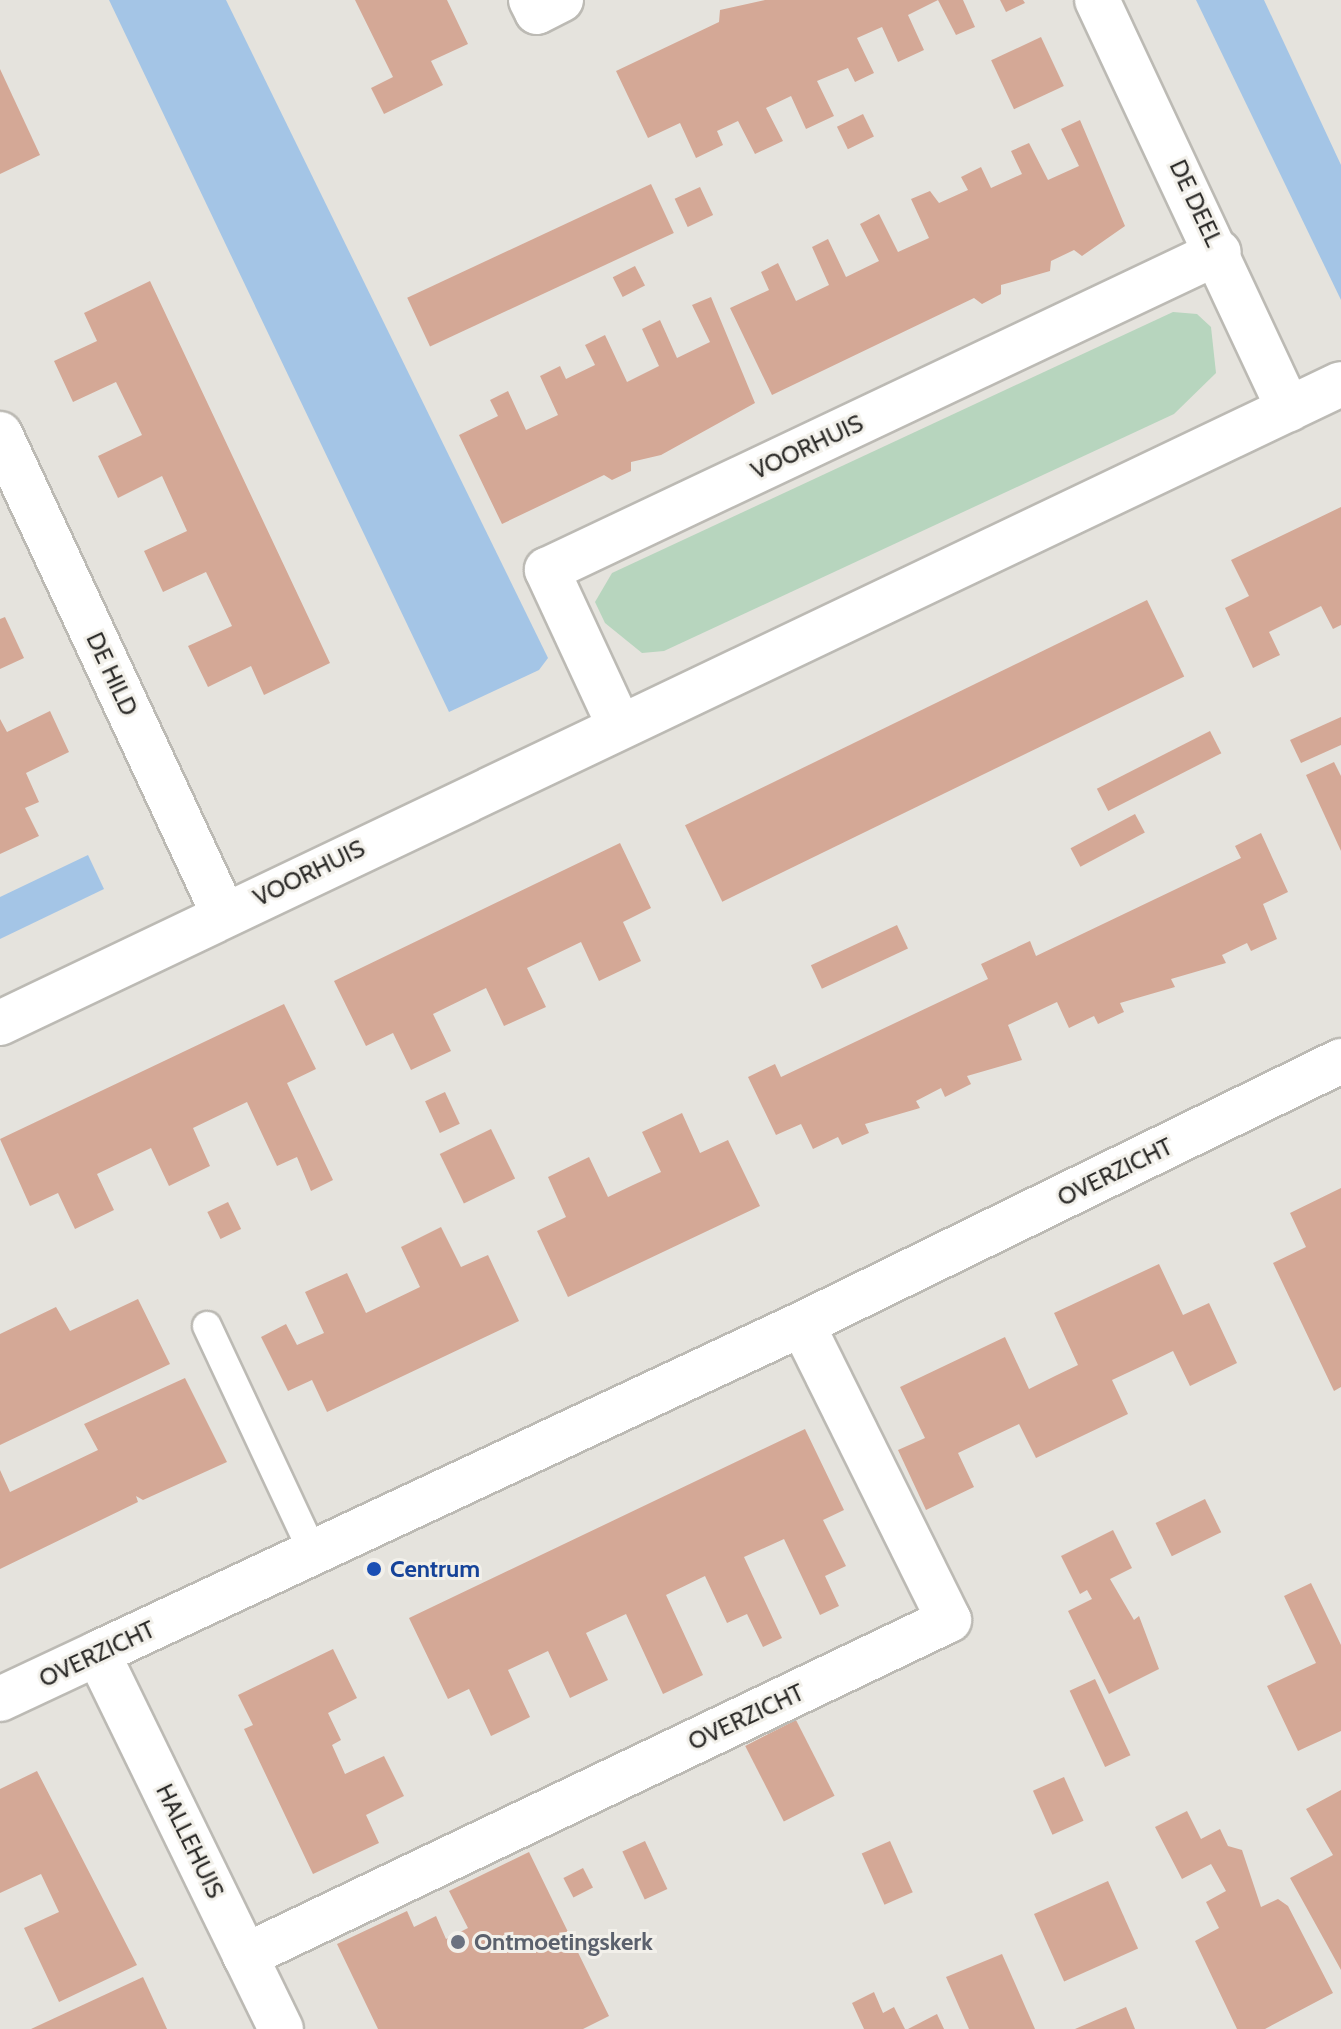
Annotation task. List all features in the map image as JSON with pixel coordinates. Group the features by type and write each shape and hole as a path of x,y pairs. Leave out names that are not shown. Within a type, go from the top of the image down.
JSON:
{"street":[{"path":"531,0 537,12 561,0"},
{"name":"DE DEEL","path":"1097,0 1219,252 1289,409"},
{"name":"VOORHUIS","path":"618,723 547,570 1219,252"},
{"name":"VOORHUIS","path":"0,1023 618,723 1341,384"},
{"name":"DE HILD","path":"0,434 224,915"},
{"name":"OVERZICHT","path":"0,1699 802,1324 1341,1061"},
{"name":"OVERZICHT","path":"245,1956 949,1620 802,1324"},
{"name":"HALLEHUIS","path":"98,1653 281,2029"}],"lane":[{"path":"207,1326 313,1552"}],"green space":[{"path":"1173,312 1197,314 1211,327 1216,373 1174,414 664,651 642,653 605,623 595,602 612,573"}],"water":[{"path":"109,0 226,0 548,658 539,670 449,712"},
{"path":"1196,0 1264,0 1341,165 1341,300"},
{"path":"88,855 104,889 0,939 0,897"}],"building":[{"path":"355,0 447,0 468,44 431,61 443,85 384,114 371,88 393,77"},
{"path":"765,0 938,0 908,15 924,50 898,62 882,27 857,38 874,73 855,82 848,68 817,81 834,116 806,129 791,96 766,108 783,141 755,154 738,121 717,131 723,145 696,158 680,123 648,138 616,71 719,22 720,10"},
{"path":"938,0 963,0 975,27 956,35"},
{"path":"1000,0 1023,0 1025,3 1006,12"},
{"path":"1041,37 1064,86 1014,109 991,60"},
{"path":"0,69 40,155 0,174"},
{"path":"863,114 874,136 848,149 837,127"},
{"path":"1080,120 1125,226 1082,256 1074,250 1051,261 1050,271 1001,285 1001,294 982,304 974,298 772,395 730,308 769,290 761,272 778,263 796,301 829,285 812,247 828,239 846,277 879,261 860,224 879,214 898,252 929,238 911,199 930,191 939,203 968,190 961,177 981,167 991,188 1022,174 1011,151 1029,143 1048,180 1079,166 1061,129"},
{"path":"651,184 674,233 430,347 407,298"},
{"path":"700,187 713,215 688,227 675,199"},
{"path":"635,266 645,286 623,297 613,277"},
{"path":"150,281 330,663 264,695 251,666 208,687 188,646 232,626 206,572 163,592 144,551 187,531 162,476 118,498 98,456 142,435 116,382 73,402 54,361 97,341 84,313"},
{"path":"711,297 755,403 661,455 631,462 631,471 612,480 604,475 502,524 459,435 498,416 490,400 508,391 526,430 558,415 540,376 560,366 566,379 595,365 585,345 605,335 627,382 659,366 642,329 660,320 677,358 710,342 692,305"},
{"path":"1341,507 1341,625 1333,629 1321,606 1269,632 1280,655 1253,668 1225,608 1249,596 1231,560"},
{"path":"1147,600 1184,676 722,902 685,825"},
{"path":"5,617 24,658 0,669 0,619"},
{"path":"50,711 69,752 26,773 39,802 25,808 39,836 0,854 0,719 7,732"},
{"path":"1341,717 1341,745 1301,763 1290,740"},
{"path":"1210,731 1221,753 1108,811 1097,789"},
{"path":"1334,762 1341,776 1341,851 1306,775"},
{"path":"1135,814 1145,833 1080,867 1071,848"},
{"path":"1261,833 1288,892 1263,904 1277,939 1251,951 1247,943 1222,955 1226,963 1171,979 1175,987 1120,1003 1124,1012 1098,1024 1094,1016 1069,1028 1057,1002 1008,1025 1022,1060 967,1076 971,1084 945,1097 941,1088 916,1101 920,1108 865,1124 869,1133 842,1145 838,1137 813,1149 801,1124 776,1135 748,1077 775,1064 781,1077 988,979 981,964 1030,941 1036,956 1241,858 1235,846"},
{"path":"620,843 651,908 623,922 641,961 599,981 581,942 527,968 546,1007 504,1026 486,988 433,1014 451,1051 411,1070 393,1033 366,1046 334,981"},
{"path":"897,925 908,949 822,989 811,965"},
{"path":"284,1004 316,1069 287,1083 333,1180 311,1191 297,1157 277,1166 247,1102 193,1128 210,1166 169,1186 151,1148 97,1174 114,1210 75,1229 58,1193 30,1206 0,1139"},
{"path":"445,1092 460,1124 440,1133 425,1101"},
{"path":"682,1113 700,1153 728,1140 760,1206 568,1297 537,1231 566,1217 548,1177 589,1157 608,1197 661,1172 642,1132"},
{"path":"491,1129 515,1178 464,1203 440,1154"},
{"path":"1341,1188 1341,1387 1334,1391 1273,1263 1306,1247 1290,1213"},
{"path":"228,1202 241,1229 220,1239 207,1212"},
{"path":"441,1227 461,1267 488,1255 519,1321 327,1412 312,1380 288,1391 261,1337 286,1324 297,1345 324,1333 305,1292 347,1273 366,1313 420,1287 401,1247"},
{"path":"1159,1264 1183,1315 1209,1303 1237,1363 1190,1386 1173,1351 1112,1380 1128,1414 1036,1458 1019,1424 958,1453 974,1487 926,1510 898,1450 925,1438 900,1387 1005,1337 1029,1389 1078,1365 1054,1313"},
{"path":"138,1299 170,1364 0,1445 0,1334 56,1307 70,1331"},
{"path":"185,1378 227,1462 143,1500 136,1496 138,1502 0,1569 0,1470 10,1492 98,1450 84,1424"},
{"path":"805,1429 844,1510 823,1520 846,1566 825,1576 839,1606 820,1615 784,1539 744,1557 782,1638 763,1647 747,1614 727,1623 705,1576 666,1595 703,1675 663,1694 626,1614 586,1633 608,1680 570,1698 548,1651 508,1670 530,1717 512,1726 491,1736 469,1689 448,1699 409,1618"},
{"path":"1205,1499 1221,1532 1172,1556 1156,1523"},
{"path":"1113,1530 1132,1568 1110,1579 1134,1620 1139,1616 1159,1669 1109,1694 1068,1611 1092,1599 1087,1590 1080,1594 1061,1556"},
{"path":"1311,1583 1341,1645 1341,1731 1298,1751 1267,1686 1316,1663 1284,1596"},
{"path":"333,1649 357,1698 328,1713 341,1740 332,1745 345,1774 384,1756 404,1796 366,1815 379,1843 313,1874 244,1729 253,1725 238,1695"},
{"path":"1095,1679 1130,1755 1105,1767 1070,1691"},
{"path":"796,1720 835,1796 784,1822 745,1746"},
{"path":"37,1771 137,1965 59,2002 24,1928 59,1912 41,1874 0,1893 0,1789"},
{"path":"1064,1777 1084,1821 1052,1835 1033,1791"},
{"path":"1341,1790 1341,1970 1290,1878 1333,1855 1306,1809"},
{"path":"1187,1811 1201,1839 1220,1829 1228,1846 1242,1850 1261,1907 1278,1899 1288,1906 1333,1993 1265,2029 1237,2029 1195,1941 1219,1928 1206,1902 1226,1891 1211,1864 1182,1879 1155,1827"},
{"path":"645,1841 667,1889 645,1900 622,1852"},
{"path":"890,1841 913,1892 884,1905 862,1854"},
{"name":"Ontmoetingskerk","path":"529,1852 609,2016 583,2029 378,2029 337,1944 407,1911 414,1927 436,1916 446,1939 468,1928 449,1891"},
{"path":"583,1868 593,1888 573,1898 563,1878"},
{"path":"1108,1881 1138,1949 1064,1982 1034,1914"},
{"path":"1002,1954 1035,2029 969,2029 946,1977"},
{"path":"143,1977 167,2029 31,2029"},
{"path":"874,1992 883,2013 894,2007 905,2029 864,2029 852,2003"},
{"path":"1126,2007 1135,2029 1075,2029"},
{"path":"937,2014 944,2029 908,2029"}],"place":[{"name":"Centrum","path":"374,1569"},
{"name":"Ontmoetingskerk","path":"458,1942"}]}
